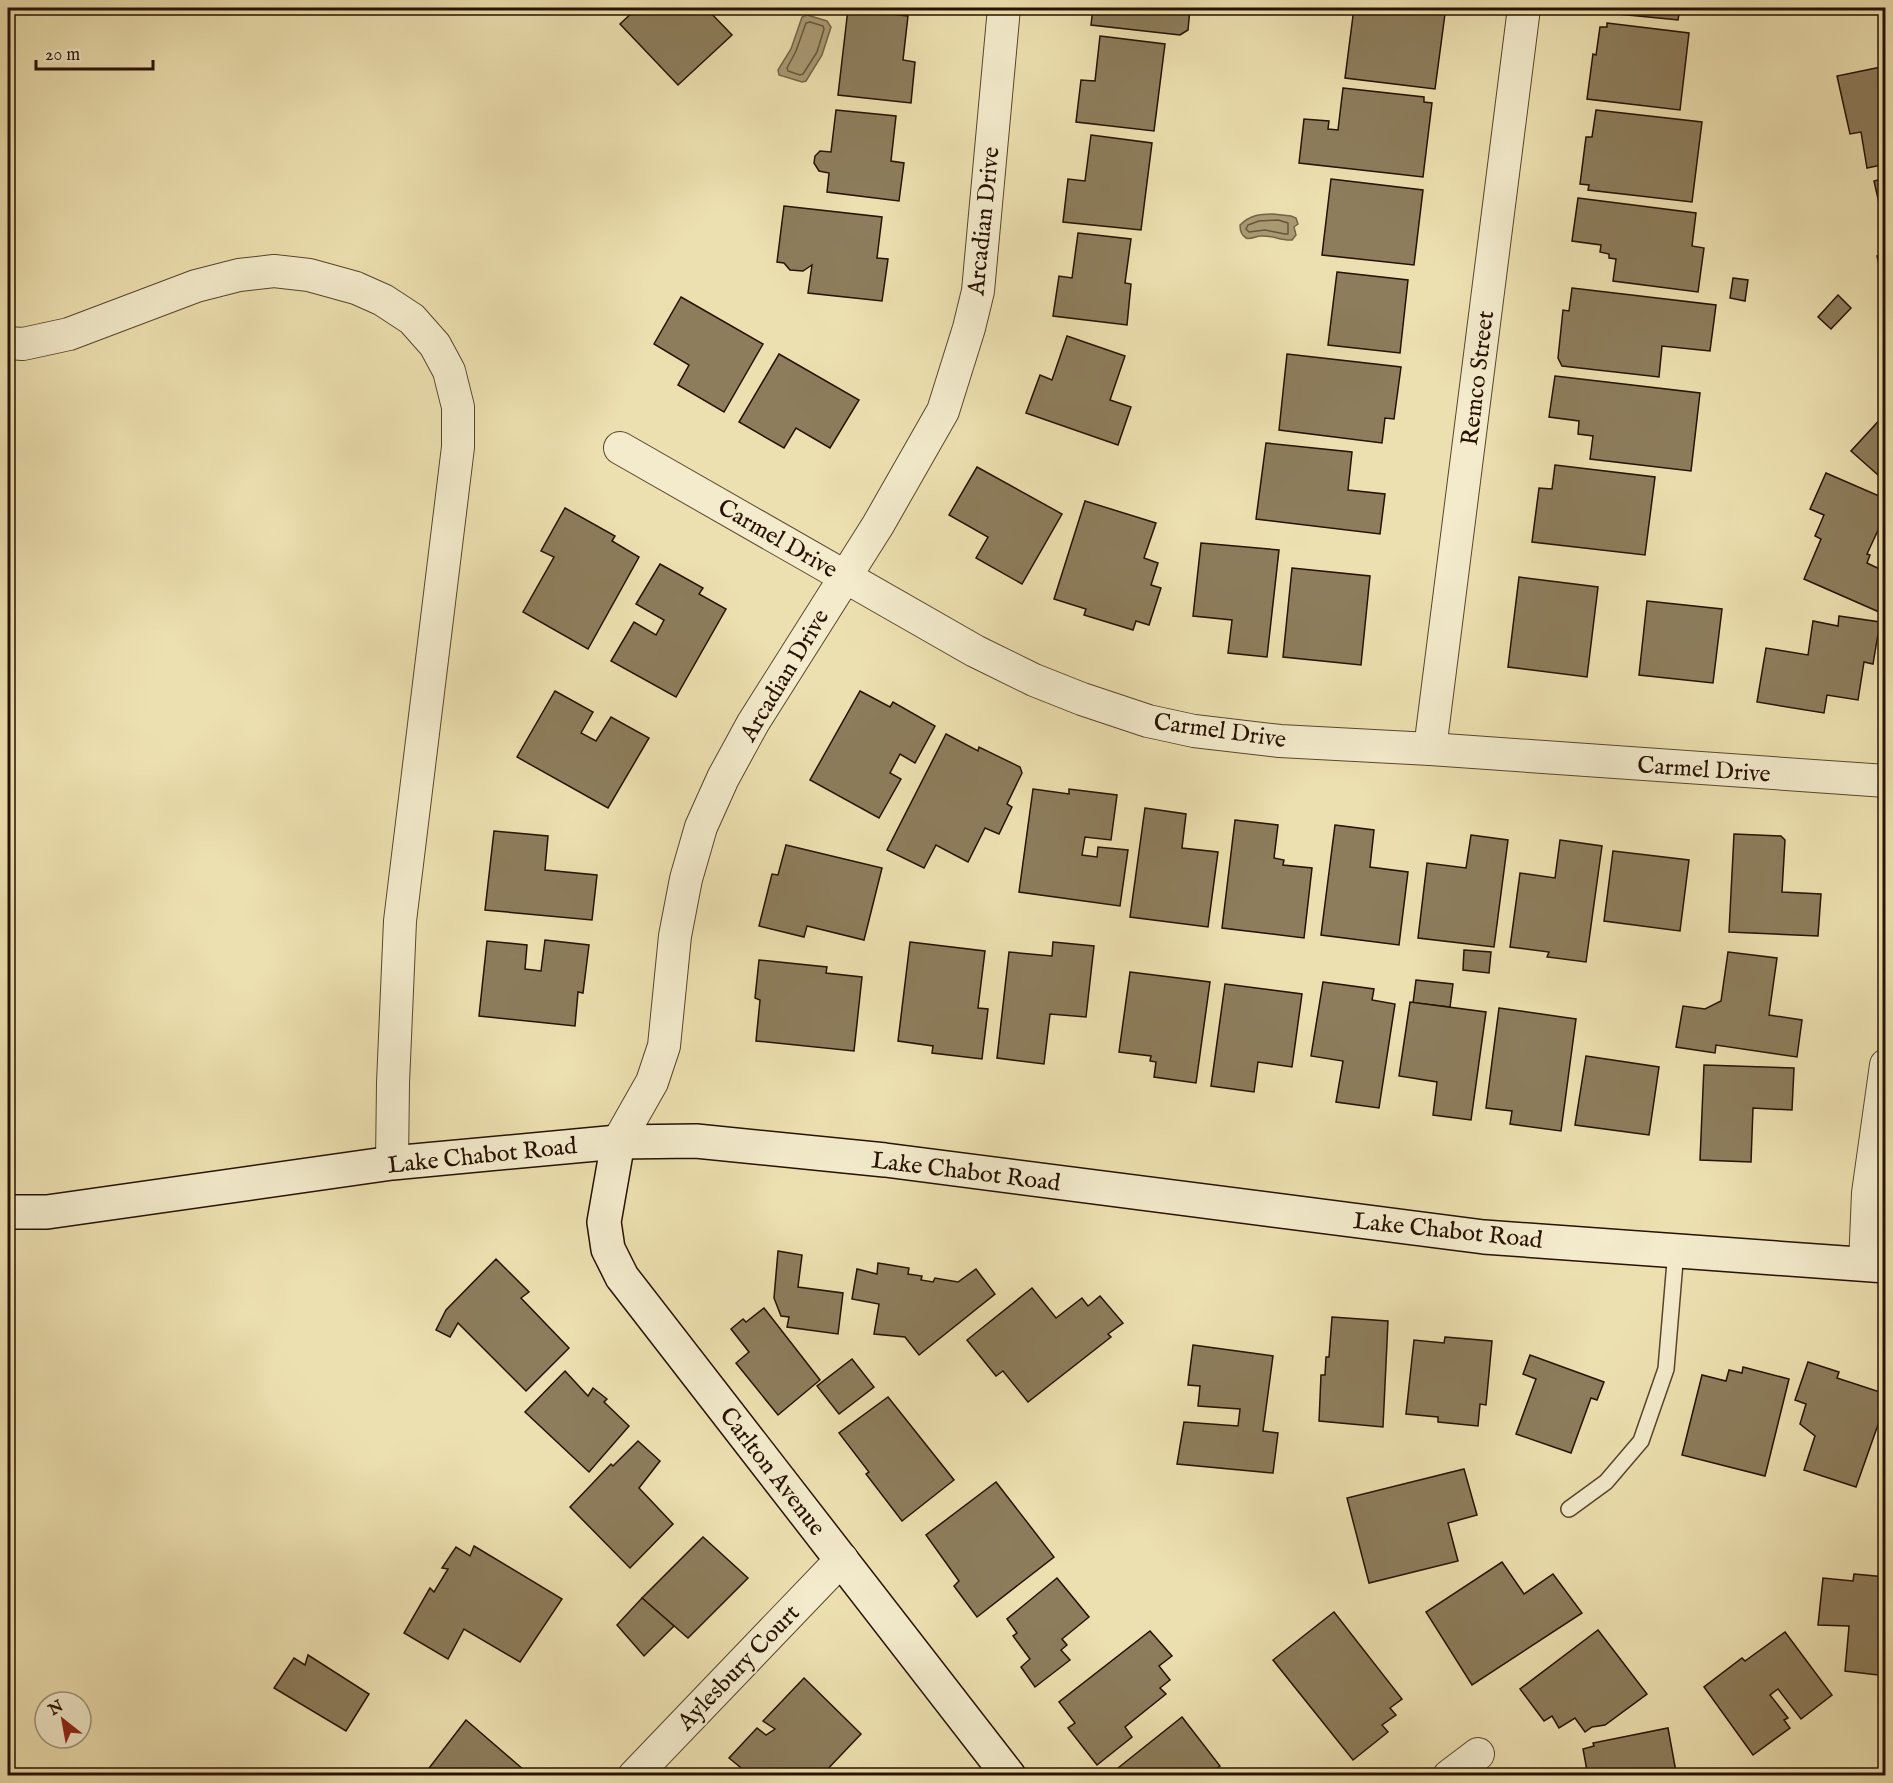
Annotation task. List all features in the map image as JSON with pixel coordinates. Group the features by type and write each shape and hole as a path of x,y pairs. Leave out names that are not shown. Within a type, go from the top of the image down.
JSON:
{"main road":[{"name":"Lake Chabot Road","path":"8,1212 47,1212 392,1163 618,1142 696,1141 885,1160 1484,1237 1875,1265"},
{"name":"Carlton Avenue","path":"618,1142 604,1222 608,1249 622,1277 1010,1776"},
{"name":"Lake Chabot Road","path":"8,1225 47,1212"}],"street":[{"name":"Arcadian Drive","path":"618,1142 652,1082 664,1046 675,936 686,879 701,827 723,778 753,723 912,468 943,411 978,291 1004,8"},
{"name":"Remco Street","path":"1430,749 1524,8"},
{"path":"8,343 23,344 69,334 196,286 239,275 274,271 309,275 356,288 383,300 412,319 435,345 449,371 458,407 458,447 399,921 392,1163"},
{"name":"Carmel Drive","path":"620,448 975,651 1034,680 1148,721 1194,731 1280,741 1430,749 1886,781"},
{"path":"1875,1265 1868,1193 1886,1065"},
{"name":"Aylesbury Court","path":"634,1776 842,1559"},
{"path":"1449,1776 1478,1754"}],"lane":[{"path":"1569,1509 1605,1482 1641,1441 1666,1369 1676,1251"}],"water":[{"path":"807,15 827,21 831,27 822,55 806,81 802,82 779,75 778,70 791,49 802,17"},
{"path":"1273,214 1296,218 1298,224 1294,227 1296,235 1292,240 1265,236 1244,237 1240,225 1251,217"}],"building":[{"path":"637,8 689,8 695,14 702,8 706,8 732,35 678,85 620,24"},
{"path":"1093,8 1190,8 1188,30 1180,35 1091,25"},
{"path":"1354,8 1392,8 1445,14 1435,89 1345,78"},
{"path":"1609,8 1680,8 1678,20 1608,13"},
{"path":"848,9 908,16 903,60 915,62 911,103 838,95"},
{"path":"1607,23 1689,33 1680,110 1587,99 1593,54 1596,55 1600,27 1607,27"},
{"path":"1100,36 1165,44 1154,131 1076,122 1081,80 1095,81"},
{"path":"1886,66 1886,164 1867,168 1861,132 1850,134 1837,76"},
{"path":"1343,88 1424,97 1424,102 1432,103 1423,177 1299,163 1304,119 1329,121 1328,129 1338,130"},
{"path":"836,110 896,116 891,161 904,163 899,201 827,192 829,173 819,171 814,163 815,156 820,151 831,152"},
{"path":"1596,110 1702,122 1692,202 1588,190 1589,185 1580,184 1586,137 1592,137"},
{"path":"1091,135 1152,143 1141,230 1063,222 1068,179 1085,181"},
{"path":"1886,178 1886,234 1874,181"},
{"path":"1331,179 1423,190 1414,265 1322,255"},
{"path":"1578,198 1696,213 1692,246 1704,248 1698,292 1613,281 1616,259 1609,258 1609,254 1600,252 1601,245 1572,241"},
{"path":"784,206 882,217 877,258 888,259 882,301 808,293 812,265 803,271 790,270 784,263 777,262"},
{"path":"1078,233 1131,239 1125,283 1131,284 1127,325 1053,316 1059,276 1072,278"},
{"path":"1886,254 1886,295 1877,256"},
{"path":"1337,272 1408,280 1400,353 1328,345"},
{"path":"1733,278 1748,280 1745,301 1730,298"},
{"path":"1572,288 1716,305 1710,351 1662,346 1659,377 1562,366 1558,358 1563,310 1569,311"},
{"path":"1838,295 1851,308 1831,329 1818,317"},
{"path":"681,297 763,344 724,412 678,385 689,365 654,344"},
{"path":"1067,336 1125,356 1110,400 1131,407 1118,445 1026,413 1040,375 1052,380"},
{"path":"779,354 859,400 830,448 796,428 784,448 739,422"},
{"path":"1287,354 1401,367 1394,419 1385,418 1382,443 1279,430"},
{"path":"1555,376 1700,393 1691,471 1590,459 1593,436 1578,434 1579,421 1549,417"},
{"path":"1886,413 1886,482 1851,451"},
{"path":"1266,443 1352,452 1348,490 1385,494 1380,534 1256,519"},
{"path":"1555,465 1655,477 1645,555 1532,542 1539,488 1552,489"},
{"path":"977,467 1062,514 1022,584 976,558 988,537 949,515"},
{"path":"1826,473 1886,499 1886,513 1867,554 1870,555 1867,563 1886,572 1886,615 1804,579 1821,539 1815,536 1824,515 1810,509"},
{"path":"1085,501 1156,523 1144,558 1158,563 1151,585 1161,588 1149,625 1136,621 1133,630 1084,615 1086,609 1054,599"},
{"path":"565,508 615,536 612,541 639,557 588,649 523,612 554,557 541,551"},
{"path":"1201,543 1279,550 1267,657 1228,653 1232,620 1193,616"},
{"path":"660,564 703,588 699,594 726,609 676,697 611,661 634,622 656,635 664,620 636,604"},
{"path":"1292,568 1370,576 1361,665 1283,657"},
{"path":"1519,577 1598,587 1587,677 1508,667"},
{"path":"1647,601 1722,609 1713,683 1639,675"},
{"path":"1839,616 1880,622 1873,664 1864,662 1858,700 1827,695 1824,713 1757,702 1766,648 1808,655 1813,621 1838,626"},
{"path":"555,691 593,712 581,733 596,741 611,717 649,738 608,808 517,757"},
{"path":"860,691 890,707 893,702 935,726 915,763 900,754 890,773 901,779 879,818 810,780"},
{"path":"946,734 978,751 979,747 1020,767 1022,773 1007,804 1012,807 999,834 985,828 968,862 936,845 924,868 887,850"},
{"path":"1033,789 1069,794 1069,789 1117,795 1111,840 1085,837 1082,855 1097,857 1098,847 1128,850 1120,906 1019,892"},
{"path":"1145,808 1186,814 1182,848 1218,852 1208,927 1130,917"},
{"path":"1235,820 1278,825 1274,858 1284,860 1283,865 1312,868 1304,938 1222,928"},
{"path":"1335,825 1374,830 1370,867 1408,872 1399,945 1321,935"},
{"path":"494,831 548,836 545,870 597,875 592,920 485,910"},
{"path":"1734,834 1781,836 1785,840 1782,892 1821,894 1818,936 1729,932"},
{"path":"1471,835 1508,840 1494,947 1418,938 1427,863 1466,868"},
{"path":"1560,840 1602,846 1586,962 1547,957 1549,952 1510,947 1520,873 1555,878"},
{"path":"786,845 882,868 864,940 807,926 804,937 759,926 772,874 778,875"},
{"path":"1613,851 1689,860 1680,931 1604,921"},
{"path":"545,940 589,945 583,993 578,992 575,1026 479,1016 487,941 527,945 525,969 541,971"},
{"path":"910,942 985,951 978,1008 988,1009 982,1059 932,1053 933,1046 898,1041"},
{"path":"1053,942 1094,946 1086,1017 1050,1014 1044,1064 997,1058 1009,952 1052,956"},
{"path":"1464,950 1491,952 1489,973 1463,970"},
{"path":"1728,952 1777,958 1769,1015 1802,1020 1797,1057 1716,1045 1715,1053 1676,1047 1683,1006 1705,1009 1721,1001"},
{"path":"759,960 827,967 826,973 862,977 854,1051 756,1041 760,1000 755,998"},
{"path":"1130,972 1210,982 1196,1083 1154,1077 1156,1062 1150,1061 1151,1056 1119,1052"},
{"path":"1416,980 1453,984 1450,1007 1413,1003"},
{"path":"1323,982 1374,989 1372,1000 1395,1004 1379,1108 1336,1102 1343,1061 1311,1056"},
{"path":"1225,984 1302,994 1292,1067 1258,1062 1254,1092 1211,1086"},
{"path":"1410,1002 1486,1012 1471,1120 1433,1115 1437,1082 1399,1076"},
{"path":"1499,1008 1576,1019 1561,1131 1510,1124 1512,1111 1486,1108"},
{"path":"1586,1056 1659,1067 1649,1135 1575,1125"},
{"path":"1704,1065 1794,1068 1792,1110 1753,1108 1751,1162 1700,1160"},
{"path":"778,1251 802,1255 798,1287 843,1293 838,1334 787,1327 789,1317 781,1316 774,1298"},
{"path":"496,1259 529,1292 521,1298 569,1348 526,1391 458,1323 450,1337 436,1330 446,1310"},
{"path":"878,1263 909,1268 908,1274 922,1276 921,1280 933,1282 935,1278 958,1282 976,1269 995,1294 919,1355 905,1337 874,1334 879,1304 852,1299 857,1269 877,1274"},
{"path":"1032,1288 1056,1318 1082,1298 1088,1306 1100,1296 1123,1323 1108,1334 1111,1337 1028,1402 1003,1371 996,1376 967,1340"},
{"path":"764,1308 820,1380 778,1415 736,1363 749,1352 731,1329 743,1319 746,1322"},
{"path":"1332,1317 1388,1321 1383,1427 1319,1421 1321,1375 1325,1375 1326,1357 1329,1357"},
{"path":"1445,1337 1492,1341 1486,1405 1480,1404 1478,1426 1438,1422 1438,1417 1406,1414 1414,1340 1444,1343"},
{"path":"1193,1345 1273,1356 1263,1431 1278,1433 1273,1473 1177,1464 1184,1422 1238,1426 1240,1409 1198,1406 1200,1386 1188,1385"},
{"path":"1530,1355 1604,1382 1597,1400 1591,1398 1571,1453 1516,1434 1536,1379 1523,1374"},
{"path":"852,1359 874,1387 839,1414 817,1386"},
{"path":"1808,1362 1839,1372 1837,1378 1886,1394 1886,1402 1856,1487 1804,1470 1815,1436 1800,1424 1806,1404 1795,1400"},
{"path":"1743,1367 1789,1379 1765,1476 1682,1455 1702,1375 1726,1381 1729,1370 1742,1373"},
{"path":"565,1371 588,1396 593,1388 607,1399 604,1402 629,1426 589,1472 525,1412"},
{"path":"888,1397 954,1480 902,1521 866,1474 869,1472 839,1433"},
{"path":"638,1441 660,1461 639,1488 673,1524 630,1568 570,1507 611,1464 613,1466"},
{"path":"1464,1469 1477,1515 1448,1523 1458,1561 1369,1583 1347,1498"},
{"path":"996,1482 1054,1557 977,1617 954,1586 959,1581 926,1535"},
{"path":"703,1537 748,1578 688,1638 642,1598"},
{"path":"474,1546 562,1599 520,1662 464,1629 448,1659 404,1633 430,1588 434,1592 448,1569 442,1568 456,1547 470,1556"},
{"path":"1502,1562 1524,1594 1553,1574 1582,1613 1472,1685 1426,1612"},
{"path":"1854,1574 1886,1577 1886,1676 1845,1671 1849,1626 1818,1625 1823,1578 1853,1581"},
{"path":"1057,1578 1089,1617 1062,1639 1067,1645 1061,1650 1070,1660 1035,1687 1021,1667 1030,1659 1013,1636 1017,1633 1007,1619"},
{"path":"642,1598 674,1626 644,1656 617,1625"},
{"path":"1334,1612 1402,1699 1390,1708 1396,1715 1382,1725 1388,1732 1353,1760 1273,1660"},
{"path":"1598,1630 1647,1694 1605,1725 1592,1727 1585,1732 1575,1718 1559,1728 1552,1716 1544,1721 1520,1689"},
{"path":"1150,1631 1172,1656 1159,1666 1170,1680 1160,1688 1166,1694 1125,1727 1132,1737 1097,1765 1068,1728 1075,1723 1059,1702"},
{"path":"1785,1632 1832,1695 1801,1719 1778,1689 1770,1695 1788,1718 1784,1720 1790,1728 1753,1755 1704,1687 1742,1658 1745,1661"},
{"path":"308,1655 369,1694 346,1731 274,1688 294,1658 305,1665"},
{"path":"804,1678 861,1734 821,1776 751,1776 729,1758 757,1728 766,1735 775,1729 763,1721"},
{"path":"1182,1717 1220,1766 1207,1776 1108,1776"},
{"path":"466,1720 524,1770 519,1776 423,1776"},
{"path":"1668,1728 1676,1772 1685,1771 1685,1776 1588,1776 1583,1749 1594,1746 1593,1743"}]}
